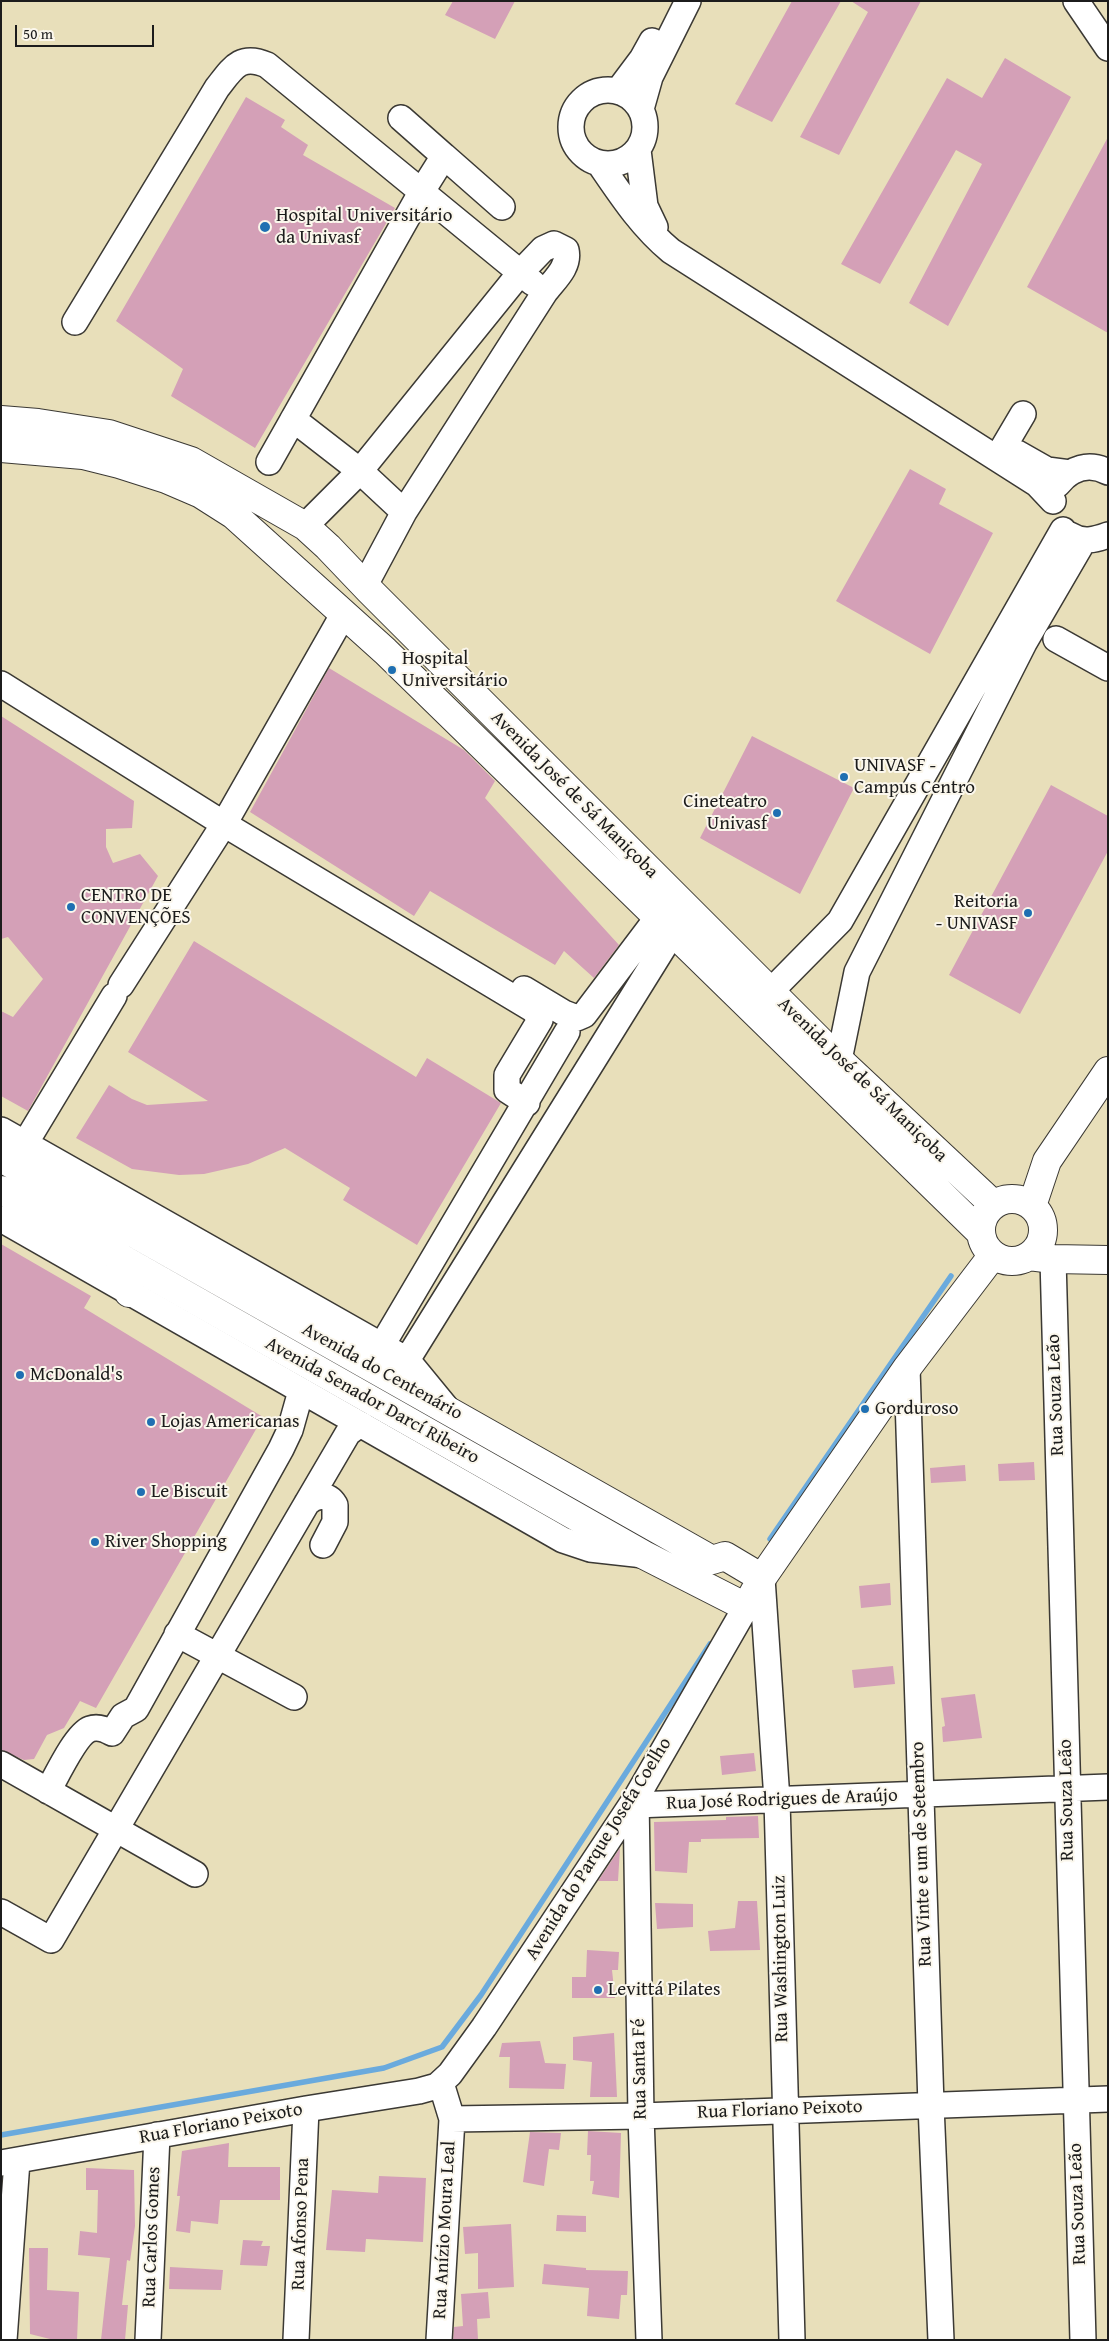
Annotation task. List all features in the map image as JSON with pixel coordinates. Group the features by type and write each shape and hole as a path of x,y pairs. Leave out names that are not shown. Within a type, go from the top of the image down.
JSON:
{"main road":[{"name":"Avenida José de Sá Maniçoba","path":"1,420 38,423 109,434 161,449 191,461 306,526 839,1060 994,1204"},
{"name":"Avenida José de Sá Maniçoba","path":"1,448 83,455 166,479 200,494 234,515 384,651 665,924 987,1244"},
{"path":"281,558 306,526"},
{"path":"343,615 365,585"},
{"path":"1032,1206 1047,1161 1108,1072"},
{"name":"Avenida do Centenário","path":"13,1156 448,1410 718,1558 762,1578"},
{"name":"Avenida Senador Darcí Ribeiro","path":"1,1190 644,1555 746,1607"},
{"path":"746,1607 762,1578 907,1368 987,1244 984,1217 994,1204 1013,1199 1032,1206 1041,1219 1042,1234 1036,1249 1041,1258"},
{"path":"987,1244 1011,1261 1041,1258 1108,1260"},
{"path":"123,1260 129,1293"},
{"path":"699,1584 718,1558 760,1558 774,1554 787,1542"}],"street":[{"path":"618,91 642,59 674,1"},
{"path":"640,109 650,78 688,1"},
{"path":"1076,1 1108,48"},
{"path":"75,322 216,88 236,64 256,60 267,65 545,292"},
{"path":"599,164 621,163 638,150 644,137 645,122 640,109 631,98 618,91 604,90 590,95 579,104 572,118 572,132 576,146 586,157 599,164 646,229 670,251 1001,452 1038,466 1070,473"},
{"path":"401,118 502,207"},
{"path":"638,150 648,216 657,229 673,244 1001,452 1043,488 1053,501"},
{"path":"269,462 422,191 444,156"},
{"path":"306,526 360,471 520,273 548,245 559,245 566,250 566,261 563,269 545,292 404,512 365,585"},
{"path":"1001,452 1023,414"},
{"path":"293,419 360,471 404,512"},
{"path":"1085,535 1056,520 1053,501 1058,484 1070,473 1088,467 1100,468 1108,472"},
{"path":"770,992 840,921 1085,535"},
{"path":"839,1060 857,972 1024,643 1085,535"},
{"path":"13,1156 224,824 343,615"},
{"path":"1056,639 1108,668"},
{"path":"1,684 224,824 534,1010 540,1020 507,1075 506,1083 507,1090 527,1103"},
{"path":"499,974 564,1013 577,1018 589,1008 665,924"},
{"path":"407,1360 665,924"},
{"path":"381,1347 527,1103 567,1032"},
{"path":"1,1130 13,1156 407,1360 448,1410"},
{"path":"1,1219 563,1540 590,1550 644,1555"},
{"name":"Rua Souza Leão","path":"1041,1258 1067,1788 1083,2340"},
{"name":"Rua Vinte e um de Setembro","path":"907,1368 920,1795 941,2340"},
{"path":"48,1791 84,1732 97,1728 112,1733 123,1716 136,1709 281,1449 290,1430 301,1392"},
{"path":"1,1912 51,1940 306,1503 348,1434 356,1426 362,1425"},
{"path":"306,1503 319,1496 328,1497 335,1505 335,1522 323,1545"},
{"name":"Rua Washington Luiz","path":"762,1578 777,1800 784,2109 792,2340"},
{"name":"Avenida do Parque Josefa Coelho","path":"441,2083 464,2057 636,1801 746,1607"},
{"path":"177,1634 294,1697"},
{"path":"1,1764 196,1874"},
{"name":"Rua José Rodrigues de Araújo","path":"636,1801 777,1800 1108,1787"},
{"name":"Rua Santa Fé","path":"636,1801 641,2116 649,2340"},
{"name":"Rua Floriano Peixoto","path":"9,2162 306,2108 420,2091 441,2083"},
{"name":"Rua Anízio Moura Leal","path":"439,2340 452,2120 441,2083"},
{"name":"Rua Floriano Peixoto","path":"452,2120 641,2116 784,2109 1108,2099"},
{"name":"Rua Afonso Pena","path":"296,2340 306,2108"},
{"name":"Rua Carlos Gomes","path":"148,2340 157,2135"},
{"path":"4,2340 9,2162"}],"building":[{"path":"453,1 515,1 495,39 445,15"},
{"path":"792,1 841,1 772,122 735,104"},
{"path":"851,1 921,1 839,155 800,137 868,12"},
{"path":"1005,58 1071,97 948,326 909,303 982,164 956,150 880,284 841,264 947,78 982,98"},
{"path":"246,97 285,120 281,127 308,145 303,155 395,208 255,448 171,396 183,369 116,321"},
{"path":"1108,137 1108,333 1027,287"},
{"path":"910,469 946,489 939,504 993,533 930,654 836,601"},
{"path":"329,668 464,750 495,781 485,798 619,945 594,978 564,951 555,965 430,891 414,916 250,812"},
{"name":"CENTRO DE CONVENÇÕES","path":"1,716 134,801 132,828 106,829 106,847 113,863 140,854 158,876 28,1111 1,1096 1,1011 13,1017 43,979 8,937 1,939"},
{"name":"Cineteatro Univasf","path":"752,736 854,788 800,894 700,838"},
{"name":"Reitoria - UNIVASF","path":"1051,785 1108,816 1108,851 1020,1014 949,975"},
{"path":"194,941 416,1077 427,1058 501,1103 417,1245 343,1200 350,1188 285,1148 248,1164 204,1174 179,1175 132,1169 76,1138 109,1085 132,1099 147,1105 208,1101 128,1052"},
{"name":"River Shopping","path":"1,1244 91,1296 84,1308 263,1417 96,1708 80,1701 64,1728 47,1735 34,1759 24,1760 1,1750"},
{"path":"1034,1462 1035,1480 999,1481 998,1464"},
{"path":"965,1465 966,1481 931,1483 930,1468"},
{"path":"890,1583 891,1605 861,1608 859,1586"},
{"path":"893,1666 895,1684 854,1688 852,1670"},
{"path":"975,1694 982,1738 943,1742 942,1727 945,1726 941,1698"},
{"path":"754,1753 756,1771 722,1775 720,1756"},
{"path":"758,1816 759,1838 701,1839 701,1842 689,1842 687,1873 655,1871 654,1822 726,1820 726,1817"},
{"path":"620,1848 618,1881 598,1881"},
{"path":"738,1901 757,1901 760,1950 710,1951 708,1931 735,1928"},
{"path":"655,1903 693,1904 693,1927 657,1929"},
{"path":"587,1950 619,1952 618,1970 612,1970 615,1998 572,1998 572,1977 586,1977"},
{"path":"614,2033 617,2097 590,2097 592,2062 573,2060 573,2037"},
{"path":"540,2041 545,2063 566,2064 564,2089 509,2088 510,2057 499,2057 502,2043"},
{"path":"588,2131 621,2133 619,2198 592,2194 594,2181 590,2181 591,2155 587,2155"},
{"path":"530,2132 561,2133 559,2150 549,2149 544,2186 523,2182"},
{"path":"229,2143 228,2167 280,2167 280,2200 220,2200 218,2224 191,2221 190,2233 176,2231 180,2196 177,2196 182,2151"},
{"path":"86,2168 134,2170 135,2226 130,2261 127,2260 122,2305 128,2305 125,2340 101,2340 110,2258 78,2255 80,2231 97,2233 98,2190 86,2190"},
{"path":"379,2176 426,2178 423,2242 366,2239 365,2252 326,2250 332,2190 378,2193"},
{"path":"557,2215 586,2216 586,2232 556,2231"},
{"path":"511,2224 514,2287 478,2289 478,2253 465,2254 463,2227"},
{"path":"243,2240 263,2241 261,2246 270,2246 267,2266 240,2265"},
{"path":"29,2248 48,2248 47,2290 79,2292 77,2340 54,2340 30,2334"},
{"path":"544,2264 586,2268 586,2270 628,2271 627,2295 621,2295 619,2319 587,2316 589,2288 542,2284"},
{"path":"170,2267 223,2270 221,2290 169,2289"},
{"path":"488,2292 490,2318 477,2319 478,2340 453,2340 454,2327 463,2326 461,2294"}],"waterway":[{"path":"770,1539 951,1276"},
{"path":"1,2135 384,2068 442,2047 481,1995 710,1644"}],"place":[{"name":"Hospital Universitário da Univasf","path":"265,227"},
{"name":"Hospital Universitário","path":"392,670"},
{"name":"UNIVASF - Campus Centro","path":"844,777"},
{"name":"Cineteatro Univasf","path":"777,813"},
{"name":"CENTRO DE CONVENÇÕES","path":"71,907"},
{"name":"Reitoria - UNIVASF","path":"1028,913"},
{"name":"McDonald's","path":"20,1375"},
{"name":"Gorduroso","path":"865,1409"},
{"name":"Lojas Americanas","path":"151,1422"},
{"name":"Le Biscuit","path":"141,1492"},
{"name":"River Shopping","path":"95,1542"},
{"name":"Levittá Pilates","path":"598,1990"}]}
